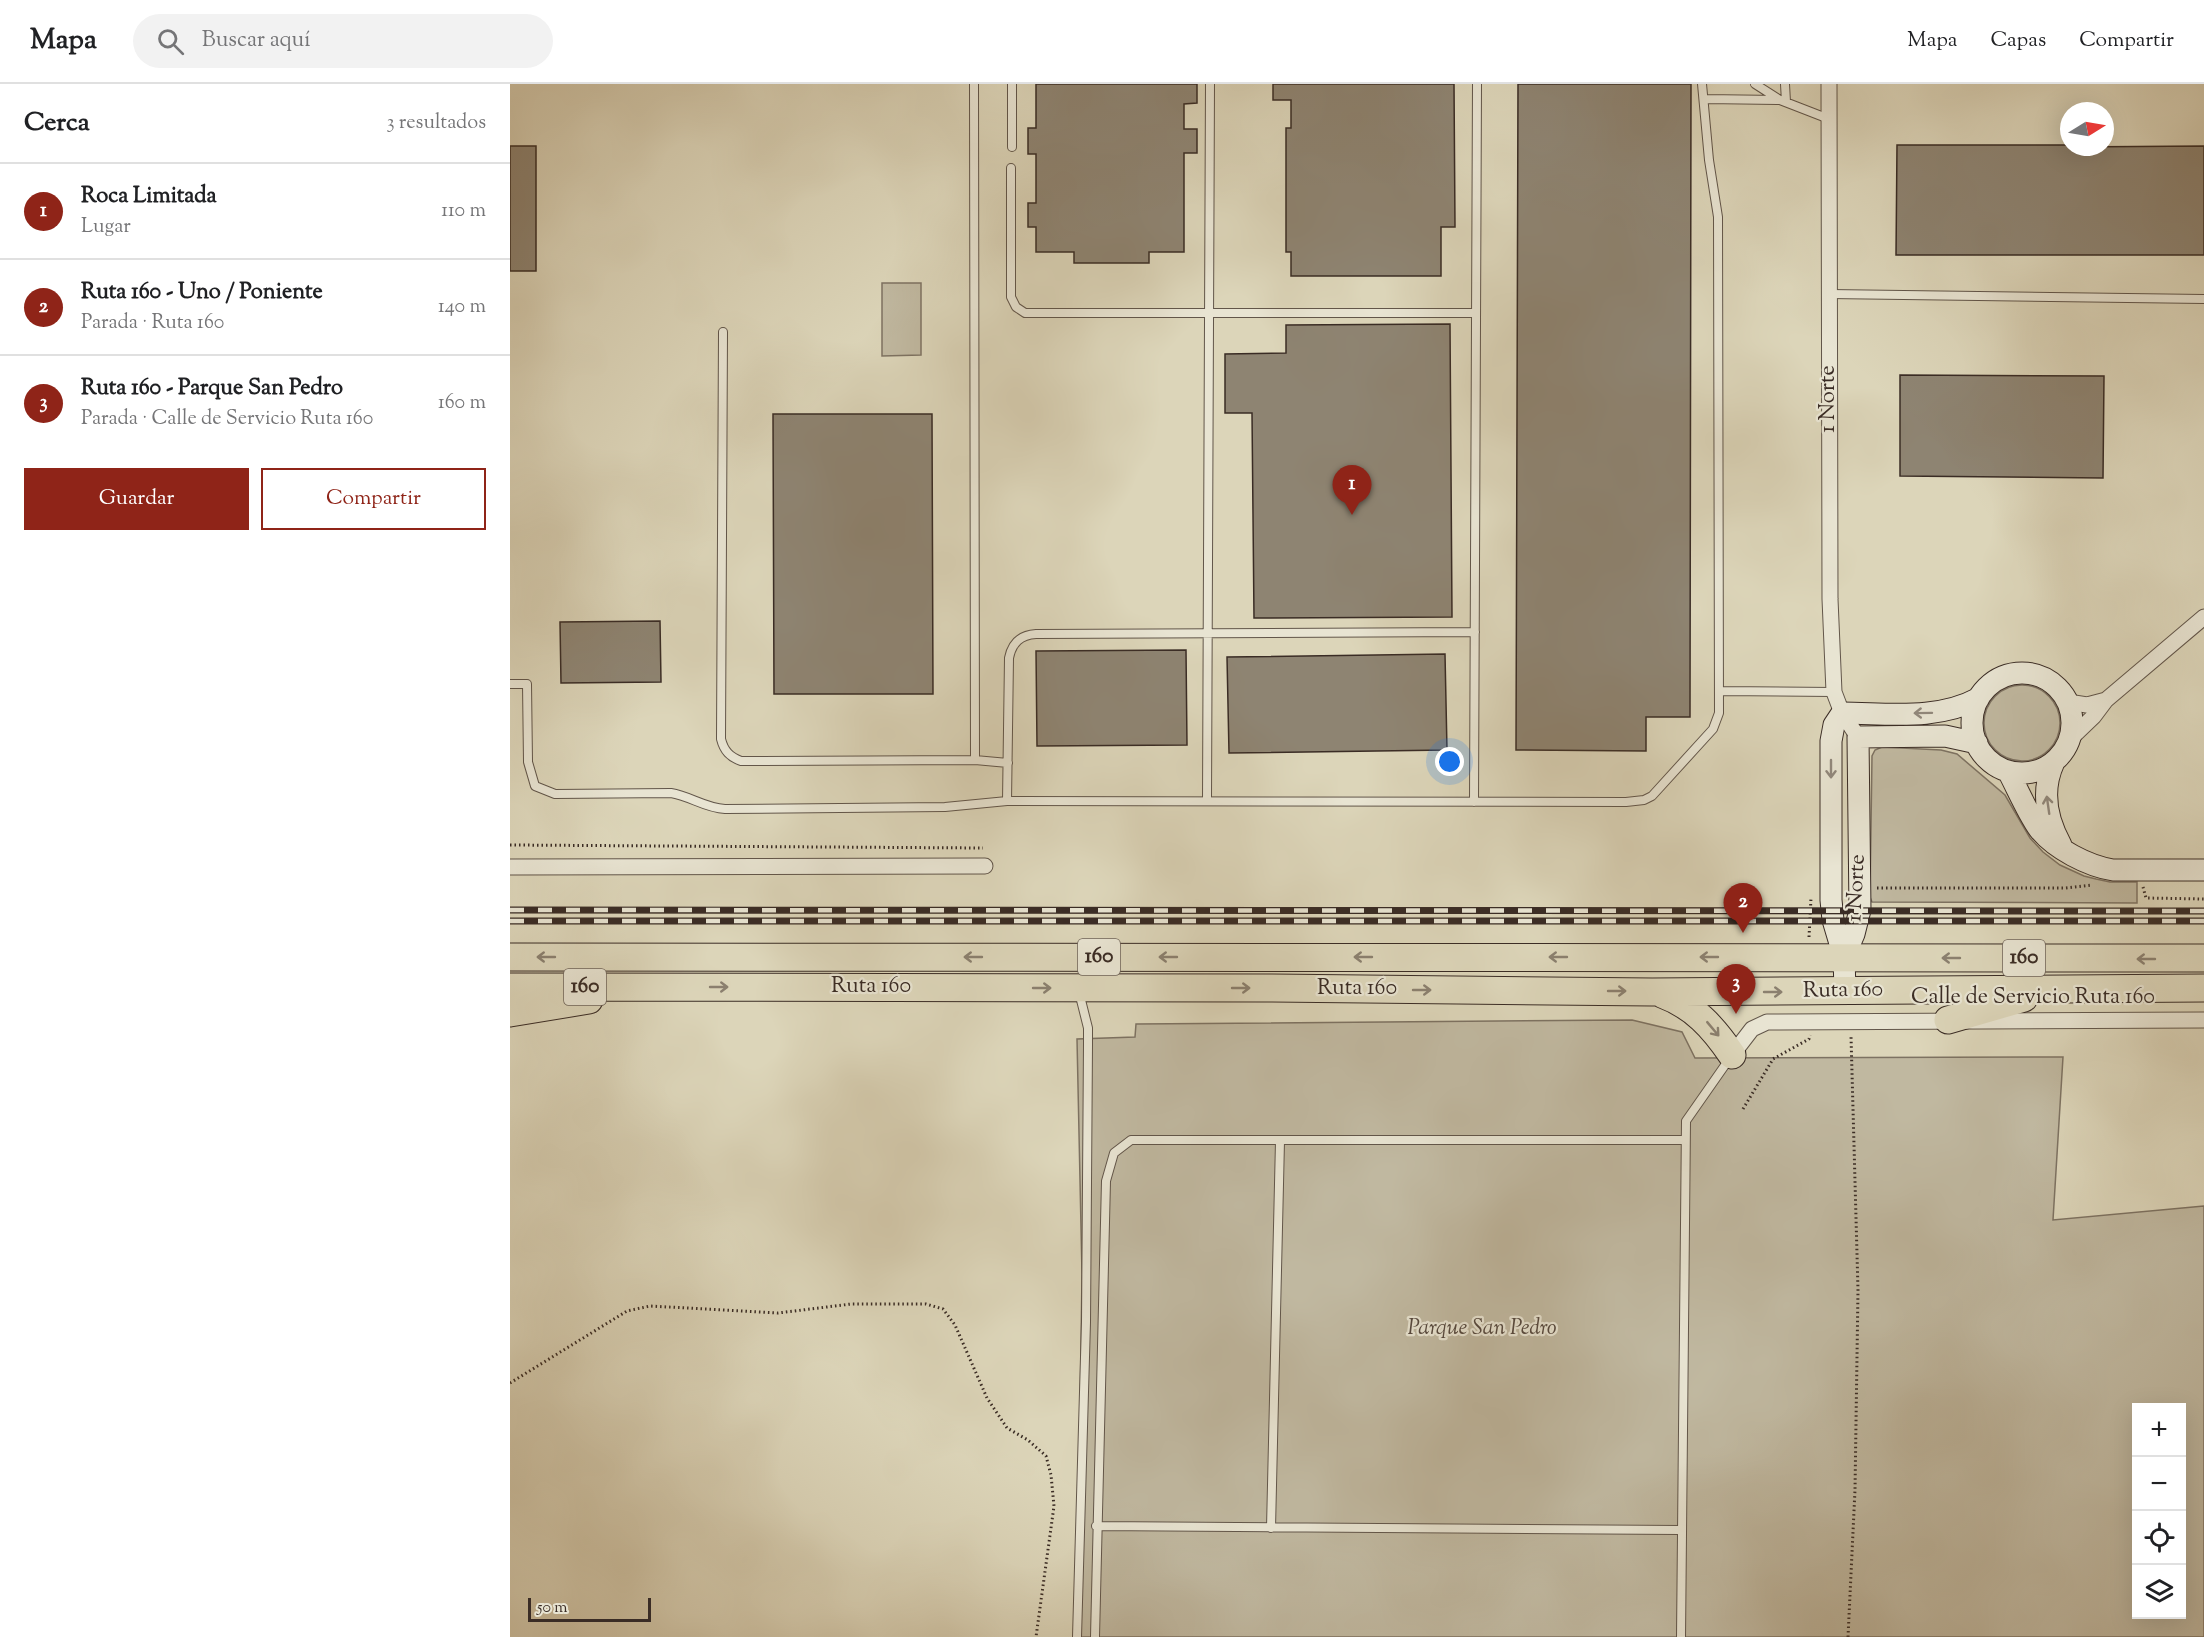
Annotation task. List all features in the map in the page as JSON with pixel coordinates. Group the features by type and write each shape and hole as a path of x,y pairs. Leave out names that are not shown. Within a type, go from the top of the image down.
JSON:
{"highway":[{"name":"Ruta 160","path":"510,957 2204,958"},
{"name":"Ruta 160","path":"510,987 1652,992 2204,988"},
{"path":"510,1013 660,987"},
{"path":"1948,1020 2057,988"},
{"path":"1652,992 1674,999 1697,1013 1712,1028 1732,1055"}],"street":[{"name":"1 Norte","path":"1829,84 1830,599 1834,692 1842,713 1858,737 1861,888 1859,920 1844,957"},
{"path":"2063,848 2055,834 2047,807 2046,786 2054,762 2070,740 2106,700 2204,617"},
{"path":"2054,762 2037,771 2018,773 2008,771 1989,760 1977,743 1972,720 1979,698 1985,689 2003,676 2025,672 2036,674 2055,685 2068,702 2073,721 2070,740"},
{"path":"1842,713 1935,713 1955,709 1979,698"},
{"path":"2068,702 2087,705 2106,700"},
{"name":"1 Norte","path":"1842,713 1834,725 1831,741 1831,892 1833,920 1844,957 1845,991"},
{"path":"1858,737 1945,736 1977,743"},
{"path":"2008,771 2037,826 2049,839 2089,864 2100,868 2132,870 2204,870"},
{"path":"510,867 985,866"},
{"name":"Calle de Servicio Ruta 160","path":"1732,1055 1747,1034 1759,1024 1767,1022 2204,1020"}],"lane":[{"path":"974,84 975,760"},
{"path":"1012,84 1012,147"},
{"path":"1207,800 1210,84"},
{"path":"1474,802 1477,84"},
{"path":"510,684 527,684 528,762 535,786 555,794 671,793 683,795 712,808 725,809 945,807 1007,801 1626,802 1644,800 1658,791 1713,729 1719,713 1718,217 1709,160 1702,84"},
{"path":"1755,84 1783,101 1829,120"},
{"path":"1783,101 1785,84"},
{"path":"1705,99 1783,101"},
{"path":"1011,168 1011,297 1020,310 1030,314 1476,313"},
{"path":"1829,294 2204,299"},
{"path":"723,332 721,739 726,751 730,756 741,761 975,760 1008,763"},
{"path":"1007,801 1009,658 1019,639 1036,634 1475,632"},
{"path":"1719,691 1834,692"},
{"path":"1077,988 1088,1028 1086,1322 1077,1637"},
{"path":"1681,1637 1686,1121 1732,1055"},
{"path":"1095,1637 1106,1181 1114,1154 1131,1140 1686,1140"},
{"path":"1271,1528 1280,1141"},
{"path":"1096,1527 1681,1530"}],"path":[{"path":"510,845 983,848"},
{"path":"1861,888 2079,888 2132,870 2146,898 2204,898"},
{"path":"1743,1109 1773,1059 1809,1039 1810,1022"},
{"path":"1848,1637 1855,1491 1858,1290 1852,1022"},
{"path":"510,1383 627,1311 650,1306 778,1313 851,1304 926,1304 943,1309 955,1325 987,1398 1007,1428 1028,1440 1046,1456 1051,1475 1054,1506 1036,1637"}],"green space":[{"path":"882,283 921,283 921,355 882,356"},
{"path":"2022,685 2037,688 2049,696 2057,708 2060,723 2057,738 2049,750 2037,758 2022,761 2007,758 1995,750 1987,738 1984,723 1987,708 1995,696 2007,688"},
{"path":"1882,747 1941,750 1957,754 2005,795 2030,838 2043,852 2060,865 2084,876 2110,882 2137,882 2137,903 1872,902 1870,897 1872,756 1875,750"},
{"name":"Parque San Pedro","path":"1632,1020 1682,1032 1695,1058 2063,1057 2053,1220 2204,1206 2204,1637 1077,1637 1082,1274 1077,1039 1135,1037 1136,1024"}],"building":[{"path":"1036,84 1197,84 1197,103 1184,104 1184,129 1197,129 1197,153 1184,153 1184,252 1149,252 1149,263 1074,263 1074,252 1036,252 1036,227 1028,227 1028,203 1036,203 1036,154 1028,154 1028,128 1036,128"},
{"path":"1273,84 1454,84 1455,227 1441,227 1441,276 1291,276 1291,252 1286,252 1286,128 1291,128 1291,100 1273,100"},
{"path":"1518,84 1691,84 1690,717 1646,717 1646,751 1516,750"},
{"path":"1897,145 2060,145 2060,156 2114,156 2114,147 2204,146 2204,255 1896,255"},
{"path":"510,146 536,146 536,271 510,271"},
{"path":"1450,324 1452,617 1254,618 1252,413 1225,413 1225,354 1286,353 1286,325"},
{"path":"1900,375 2104,376 2103,478 1900,476"},
{"path":"773,414 932,414 933,694 774,694"},
{"path":"660,621 661,682 561,683 560,622"},
{"path":"1186,650 1187,745 1037,746 1036,651"},
{"path":"1445,654 1447,750 1229,753 1227,657"}],"railway":[{"path":"510,910 2204,911"},
{"path":"510,921 2204,921"}],"place":[{"name":"Roca Limitada","path":"1352,515"},
{"name":"Ruta 160 - Uno / Poniente","path":"1743,933"},
{"name":"Ruta 160 - Parque San Pedro","path":"1736,1014"}]}
